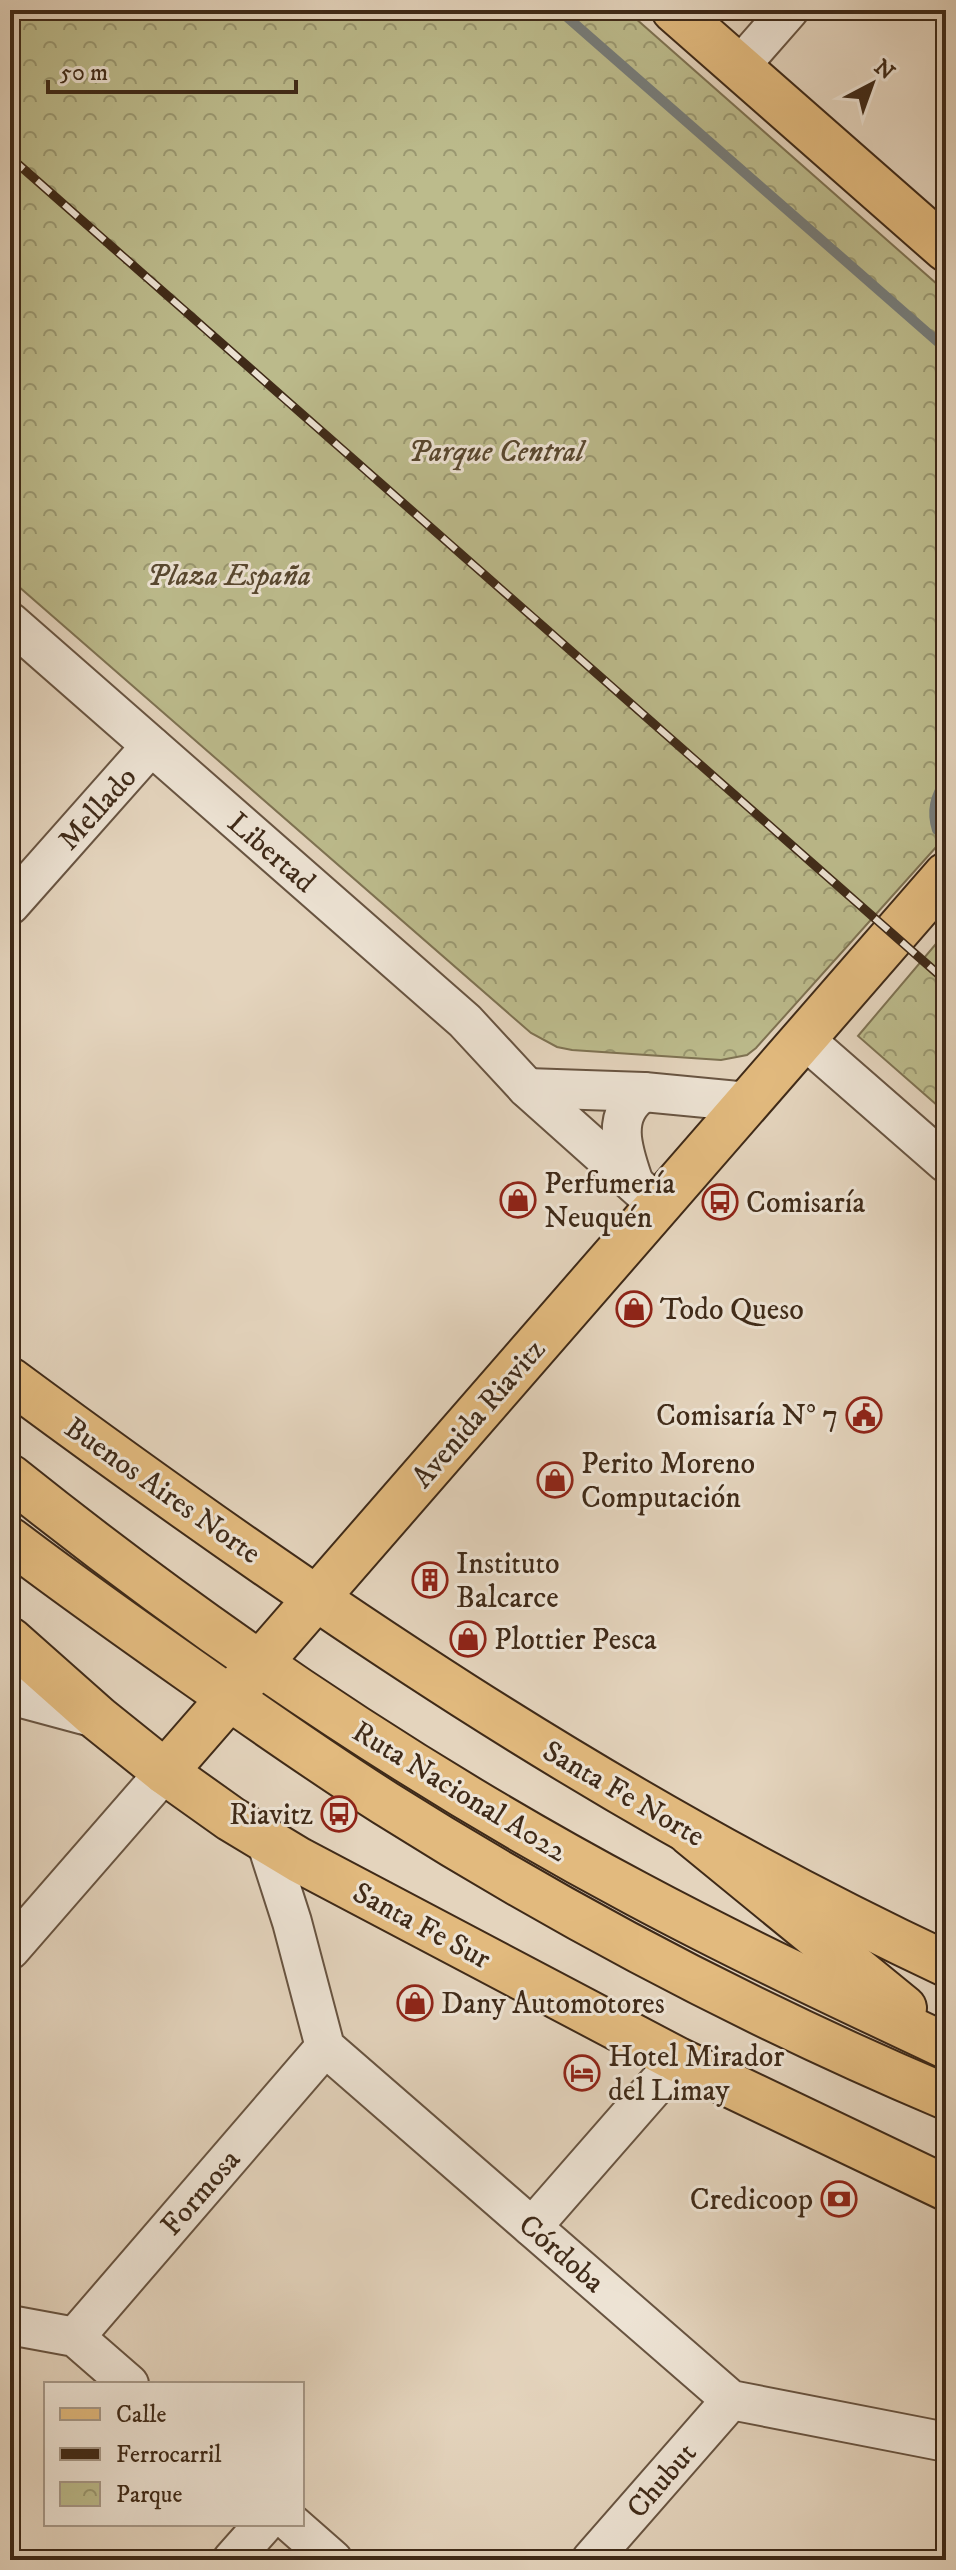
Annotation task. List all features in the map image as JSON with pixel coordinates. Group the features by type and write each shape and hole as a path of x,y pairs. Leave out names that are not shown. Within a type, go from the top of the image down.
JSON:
{"main road":[{"path":"674,10 946,249"},
{"name":"Avenida Riavitz","path":"165,1772 316,1598 646,1194 748,1102 946,875"},
{"name":"Buenos Aires Norte","path":"10,1380 316,1598"},
{"name":"Ruta Nacional A022","path":"10,1477 259,1665 438,1780 624,1887 805,1979 946,2044"},
{"name":"Ruta Nacional A022","path":"10,1540 229,1698 386,1804 580,1917 764,2014 872,2066 946,2097"},
{"name":"Santa Fe Norte","path":"316,1598 494,1717 690,1833 800,1893 946,1964"},
{"name":"Santa Fe Sur","path":"10,1640 99,1719 165,1772 266,1841 678,2060 946,2188"},
{"path":"690,1833 946,2044"},
{"path":"872,2066 946,2115"}],"street":[{"path":"739,67 789,10"},
{"name":"Libertad","path":"10,622 465,1021 527,1088 646,1194"},
{"name":"Mellado","path":"10,905 151,746"},
{"path":"803,1038 946,1163"},
{"path":"527,1088 644,1092 748,1102"},
{"path":"644,1092 628,1106 621,1126 626,1160 646,1194"},
{"path":"10,1695 99,1719"},
{"name":"Avenida Riavitz","path":"10,1950 165,1772"},
{"path":"266,1841 292,1922 325,2047"},
{"path":"292,1922 300,1896 306,1888 330,1876"},
{"name":"Córdoba","path":"325,2047 731,2400 946,2442"},
{"name":"Formosa","path":"75,2337 325,2047"},
{"path":"532,2227 678,2060"},
{"path":"10,2325 75,2337 127,2382"},
{"name":"Chubut","path":"591,2560 731,2400"},
{"path":"232,2560 262,2526"},
{"path":"294,2526 333,2560"}],"green space":[{"name":"Parque Central","path":"10,10 626,10 946,292 946,836 747,1055 721,1060 572,1050 557,1047 531,1033 10,579"},
{"path":"946,932 946,1113 858,1036"}],"waterway":[{"path":"559,10 946,349"},
{"path":"937,830 935,804 946,780"}],"railway":[{"path":"10,157 946,981"}],"place":[{"name":"Perfumería Neuquén","path":"518,1200"},
{"name":"Comisaría","path":"720,1202"},
{"name":"Todo Queso","path":"634,1309"},
{"name":"Comisaría N° 7","path":"864,1415"},
{"name":"Perito Moreno Computación","path":"555,1480"},
{"name":"Instituto Balcarce","path":"430,1580"},
{"name":"Plottier Pesca","path":"468,1639"},
{"name":"Riavitz","path":"339,1814"},
{"name":"Dany Automotores","path":"415,2003"},
{"name":"Hotel Mirador del Limay","path":"582,2073"},
{"name":"Credicoop","path":"839,2199"}],"park label":[{"name":"Plaza España","path":"229,575"}]}
